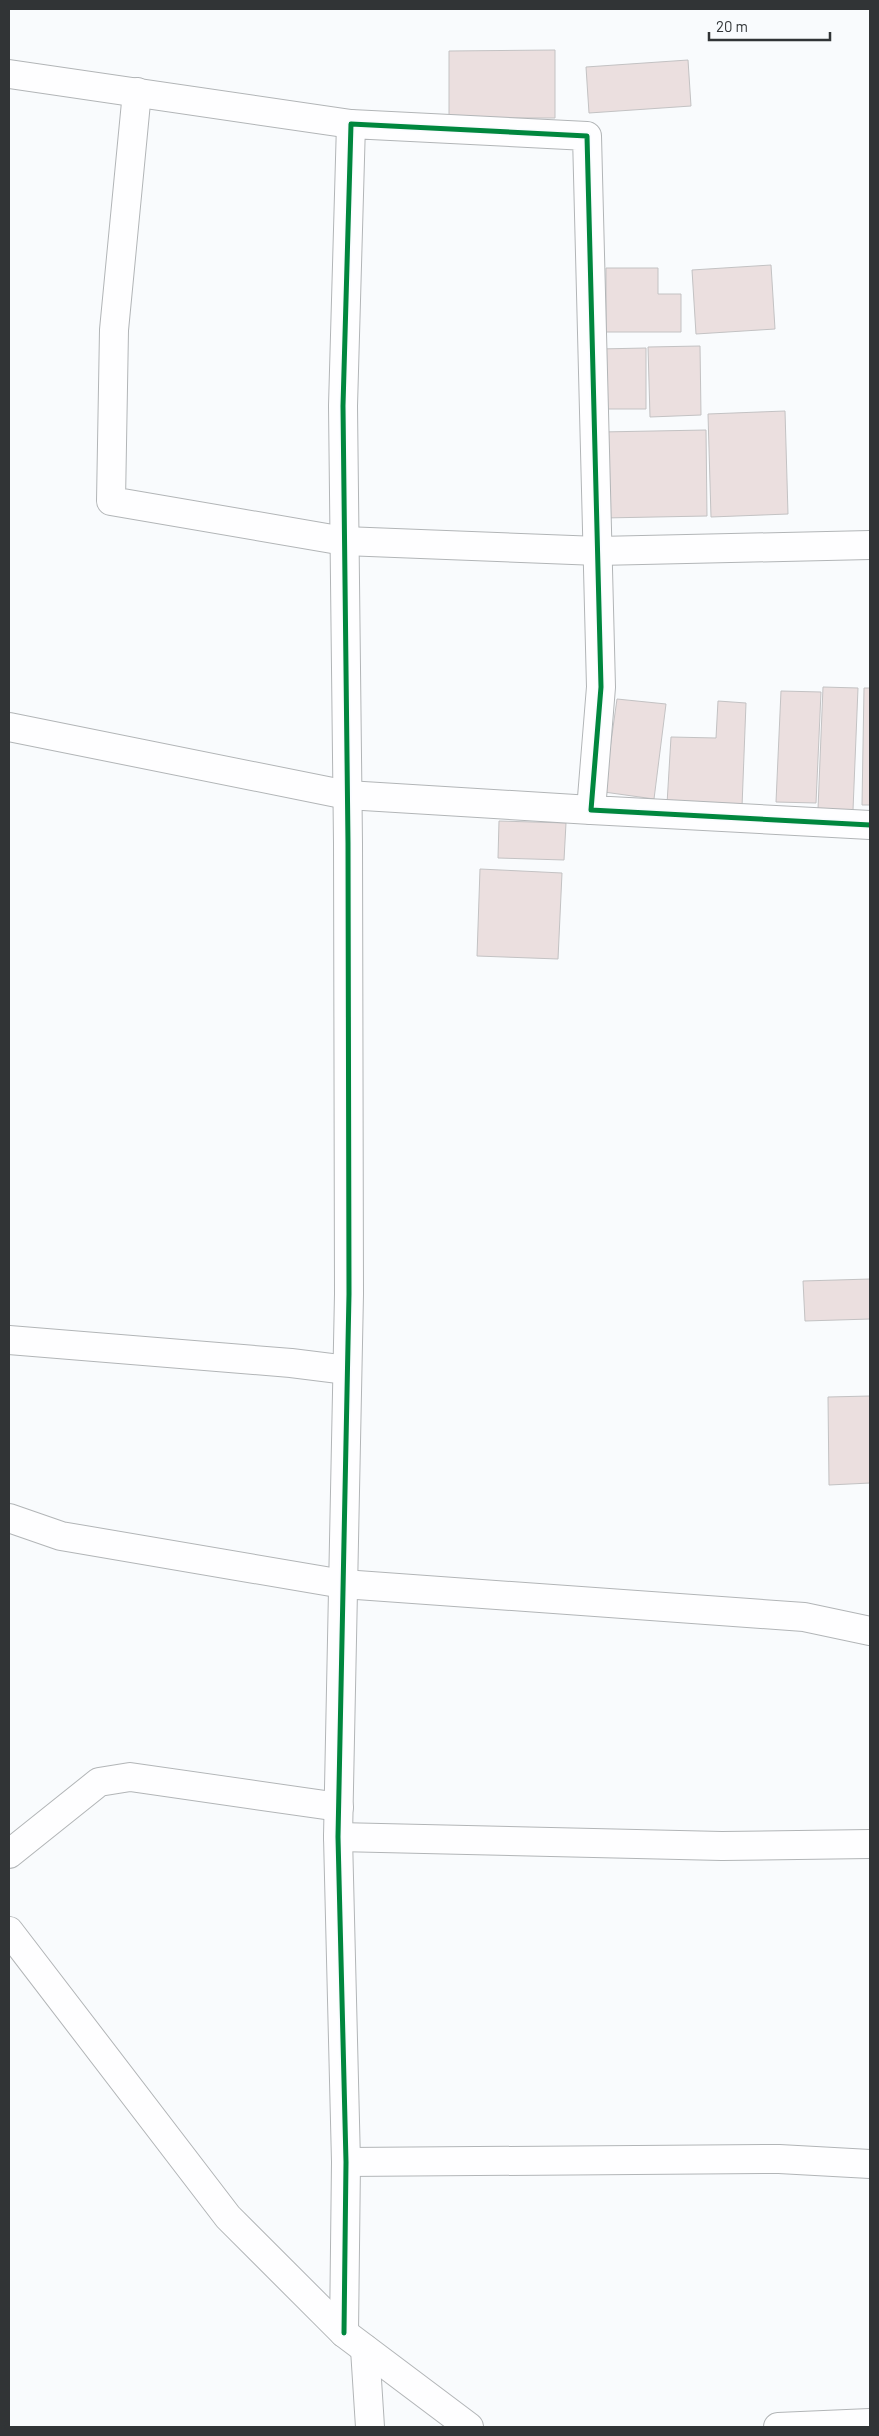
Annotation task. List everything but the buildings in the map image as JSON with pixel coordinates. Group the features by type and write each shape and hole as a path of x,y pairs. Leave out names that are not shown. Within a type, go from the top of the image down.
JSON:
{"street":[{"path":"9,74 351,124 587,136 601,688 591,810"},
{"path":"137,92 114,330 111,501 344,541 598,552 870,545"},
{"path":"344,2332 346,2162 338,1838 349,1294 347,795 342,406 351,124"},
{"path":"9,727 347,795 870,825"},
{"path":"9,1340 281,1362 347,1370"},
{"path":"9,1518 61,1536 343,1584 804,1617 870,1632"},
{"path":"9,1854 99,1782 130,1777 339,1807"},
{"path":"338,1838 722,1846 870,1844"},
{"path":"9,1932 228,2217 344,2332 469,2427"},
{"path":"346,2162 779,2159 870,2164"},
{"path":"365,2349 370,2427"},
{"path":"778,2427 870,2423"}],"cycle path":[{"path":"344,2333 346,2162 338,1837 349,1294 348,843 343,406 351,124 587,136 601,687 591,810 870,825"}]}
